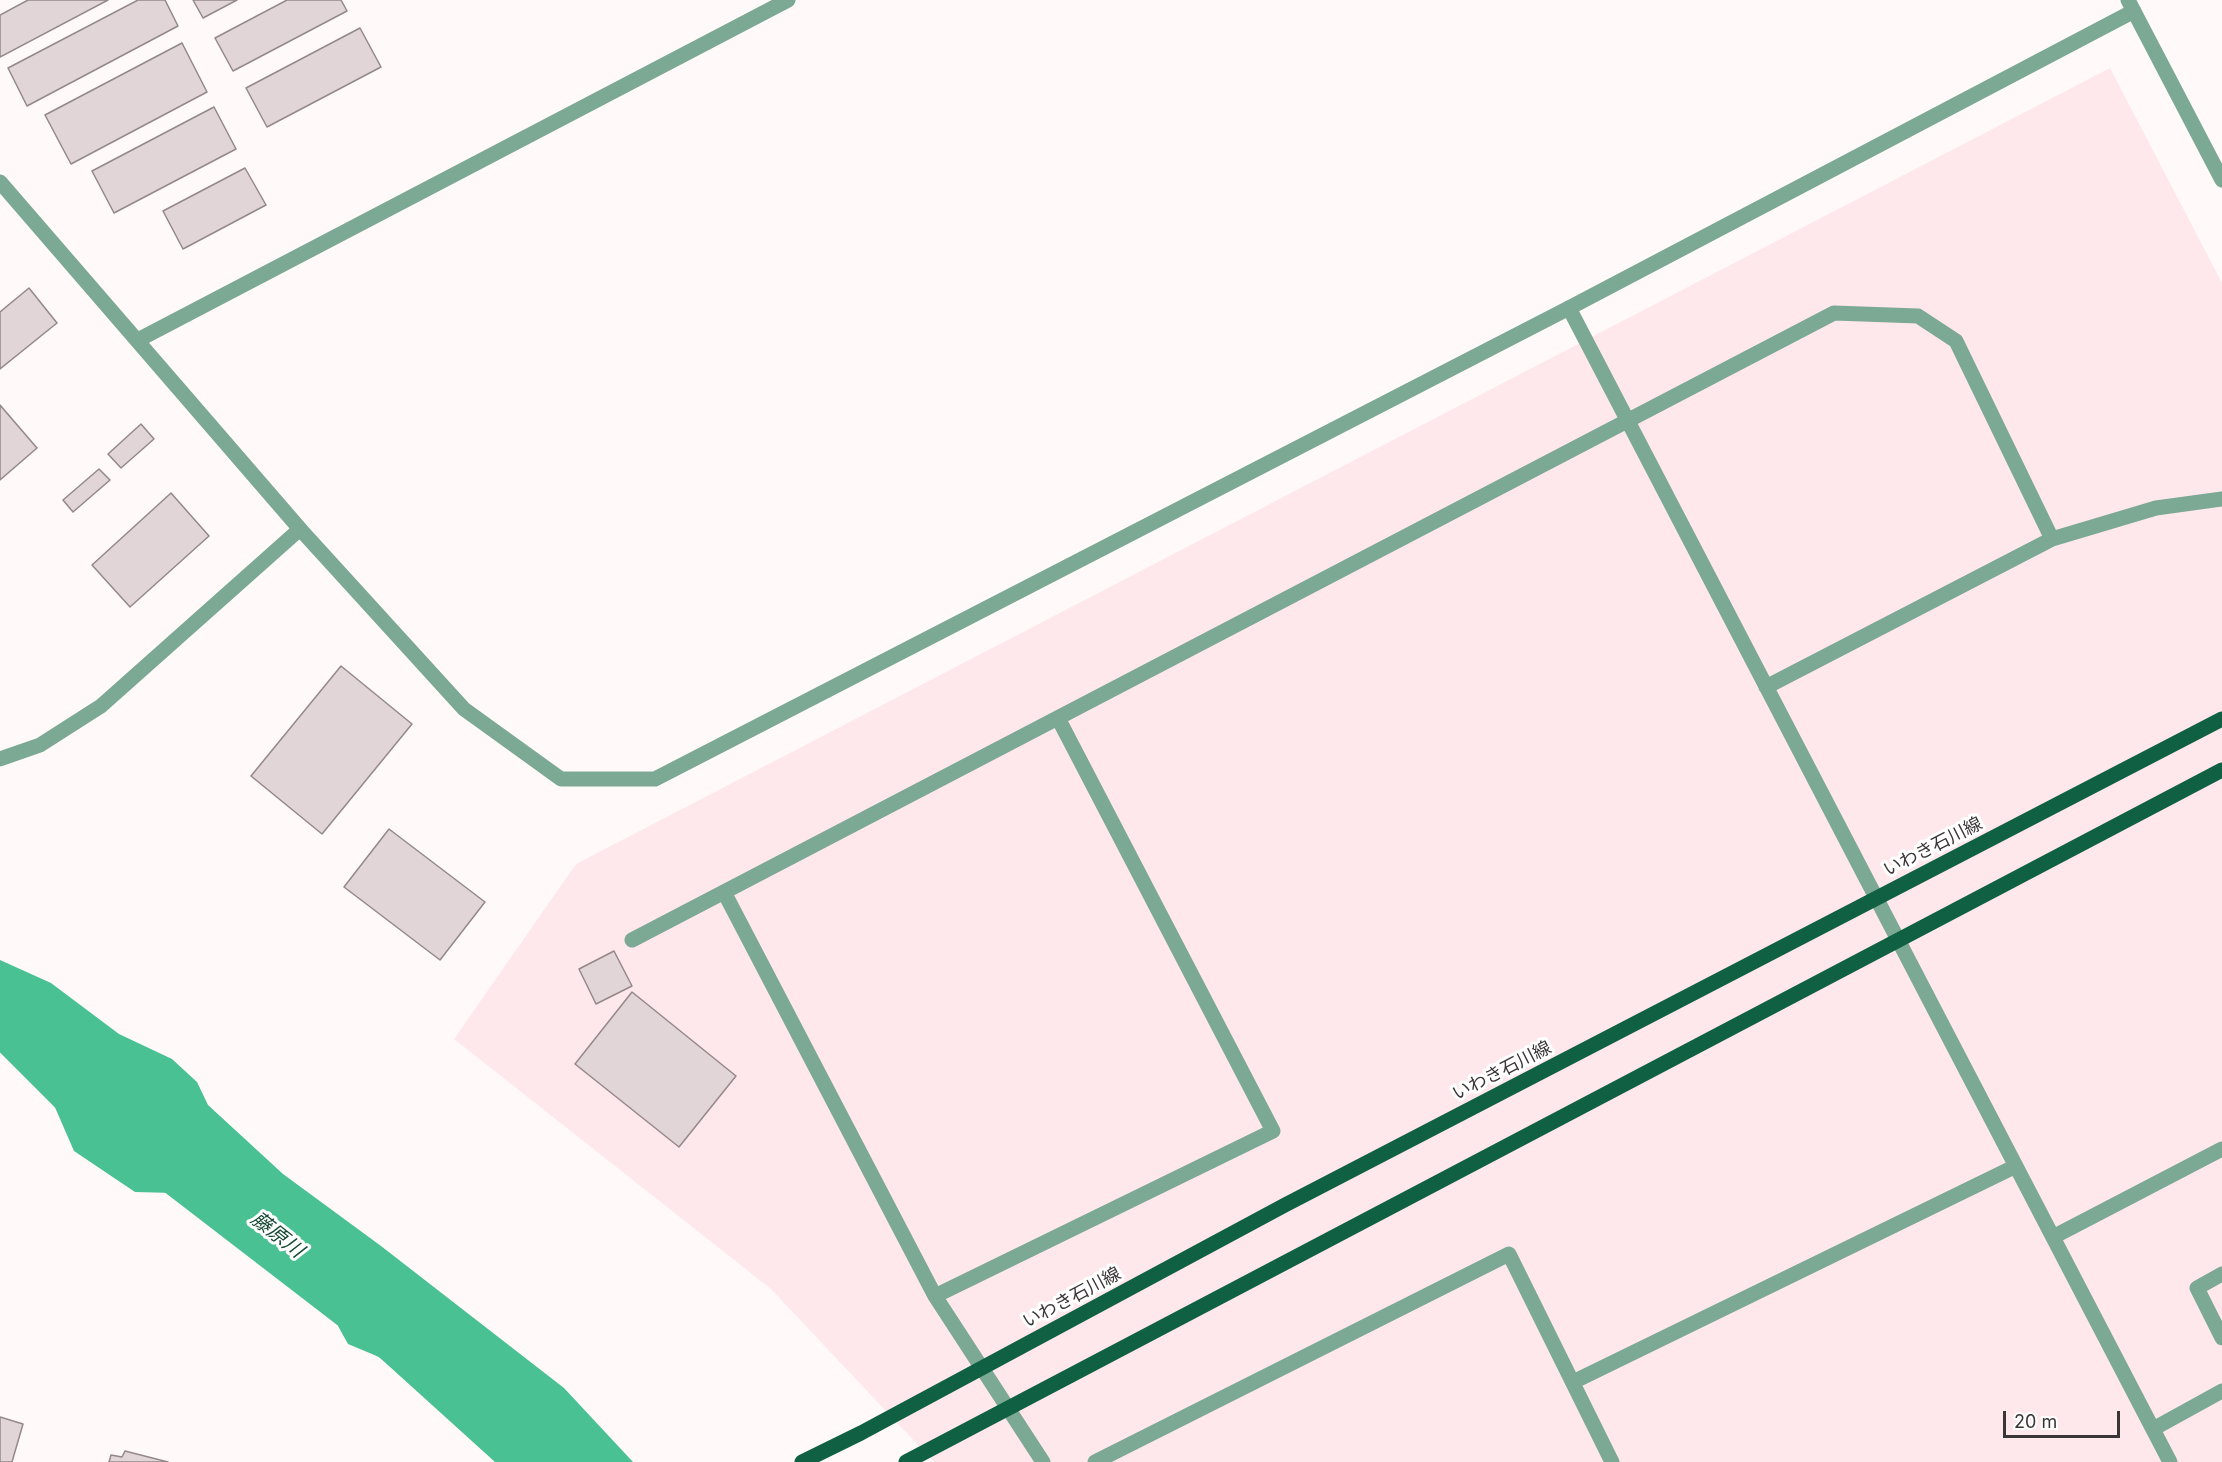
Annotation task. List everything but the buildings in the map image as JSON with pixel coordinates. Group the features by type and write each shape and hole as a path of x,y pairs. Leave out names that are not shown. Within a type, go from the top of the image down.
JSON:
{"main road":[{"name":"いわき石川線","path":"802,1462 861,1433 1285,1205 2222,719"},
{"path":"906,1462 2222,770"}],"street":[{"path":"138,340 788,0"},
{"path":"0,182 300,529 464,709 561,779 655,779 1569,308 2131,6 2222,180"},
{"path":"1569,308 2170,1462"},
{"path":"633,940 1833,314 1918,315 1956,341 2052,539"},
{"path":"1767,687 2052,539 2156,508 2222,499"},
{"path":"0,759 40,745 101,706 300,529"},
{"path":"935,1296 1273,1131 1058,718"},
{"path":"724,892 935,1296 1043,1462"},
{"path":"2053,1237 2222,1149"},
{"path":"1573,1382 2016,1166"},
{"path":"1095,1462 1509,1254 1612,1462"},
{"path":"2222,1274 2196,1288 2222,1338"},
{"path":"2153,1429 2222,1391"}],"shaded area":[{"path":"2110,68 2222,283 2222,1462 934,1462 771,1289 454,1039 576,864"},
{"path":"0,960 51,983 119,1034 172,1059 197,1082 208,1105 283,1174 381,1246 564,1388 633,1462 495,1462 379,1357 348,1344 338,1326 349,1300 334,1264 302,1234 250,1193 217,1178 174,1193 135,1192 74,1151 47,1089 0,1045"}],"waterway":[{"name":"藤原川","path":"0,1003 80,1083 431,1353 559,1462"}]}
